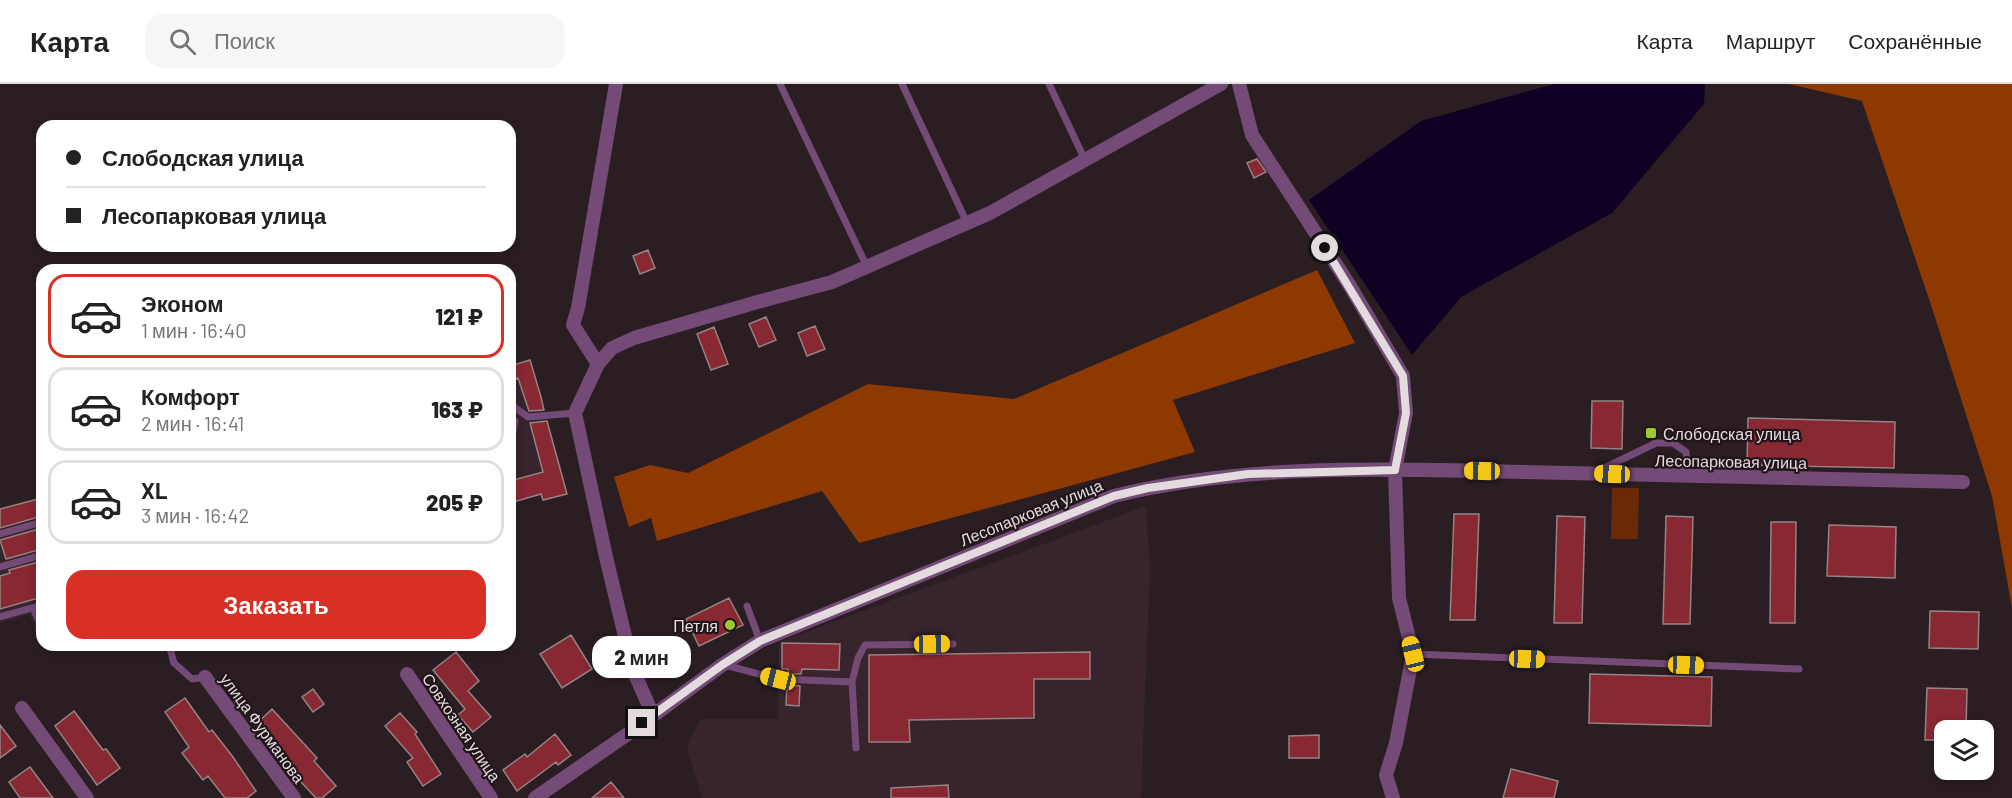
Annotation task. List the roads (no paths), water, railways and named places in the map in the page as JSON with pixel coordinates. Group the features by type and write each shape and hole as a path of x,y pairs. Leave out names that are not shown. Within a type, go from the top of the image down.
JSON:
{"street":[{"path":"598,364 573,325 578,308 616,84"},
{"path":"653,715 633,670 575,412 598,364 612,348 634,339 754,303 832,282 867,267 990,213 1221,84"},
{"path":"1239,84 1252,135 1350,286 1403,376 1406,413 1395,470 1399,598 1413,654 1396,743 1386,775 1392,798"},
{"name":"Лесопарковая улица","path":"535,798 722,665 760,641 1114,496 1148,488 1248,474 1395,470 1963,482"},
{"name":"Совхозная улица","path":"407,674 491,798"},
{"name":"улица Фурманова","path":"205,677 294,798"},
{"path":"22,708 87,798"}],"lane":[{"path":"780,84 867,267"},
{"path":"902,84 967,223"},
{"path":"1049,84 1085,160"},
{"path":"516,408 528,417"},
{"path":"516,420 575,412"},
{"path":"1591,474 1656,443 1673,443 1686,452 1687,462 1676,477"},
{"path":"0,534 36,524"},
{"path":"0,567 36,557"},
{"path":"747,606 760,641"},
{"path":"0,617 36,607"},
{"path":"33,608 36,615"},
{"path":"856,748 852,682 858,658 865,645 954,644"},
{"path":"171,651 174,663 192,679 205,677"},
{"path":"1413,654 1799,669"},
{"path":"722,665 778,679 852,682"}],"place":[{"name":"Слободская улица","path":"1651,433"},
{"name":"Петля","path":"730,625"}]}
